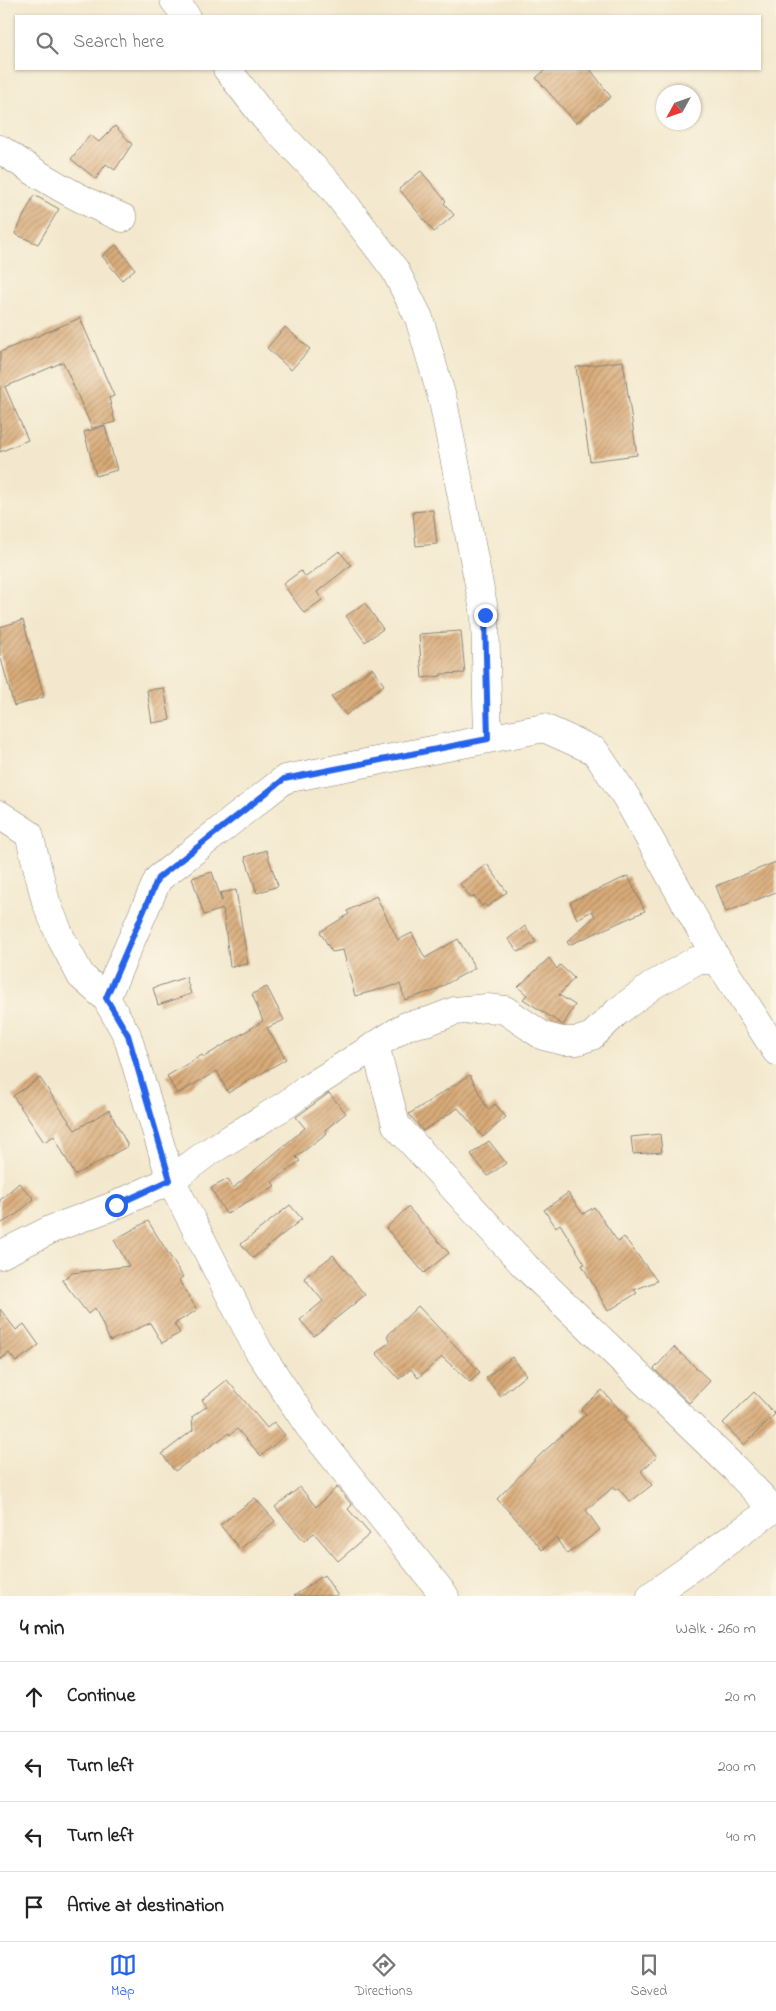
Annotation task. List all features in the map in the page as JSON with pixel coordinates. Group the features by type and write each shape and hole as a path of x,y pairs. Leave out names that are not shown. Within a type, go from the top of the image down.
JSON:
{"street":[{"path":"174,0 185,15"},
{"path":"228,70 264,118 338,195 395,270 419,318 443,401 485,615 488,739"},
{"path":"0,149 38,175 86,202 123,218"},
{"path":"106,998 158,878 284,779 544,728 595,751 626,797 717,959 776,1051"},
{"path":"0,815 29,834 46,902 61,938 81,976 106,998 128,1035 170,1180 258,1350 308,1425 445,1596"},
{"path":"0,1255 52,1229 116,1205 170,1180 207,1153 288,1104 406,1026 429,1021 455,1012 486,1008 505,1010 543,1036 562,1041 577,1041 592,1036 617,1012 653,985 694,961 717,959"},
{"path":"375,1045 396,1125 526,1267 775,1508 651,1596"}],"building":[{"path":"545,70 591,70 611,97 576,123 536,78"},
{"path":"115,126 132,144 115,170 106,164 96,179 71,159 90,135 99,142"},
{"path":"421,171 446,201 444,203 454,215 434,232 399,189"},
{"path":"34,195 59,209 38,244 15,234"},
{"path":"116,245 135,269 122,280 102,256"},
{"path":"80,318 114,396 109,398 115,422 92,428 63,362 5,387 28,440 0,452 0,352"},
{"path":"285,327 310,349 291,370 267,348"},
{"path":"623,361 637,455 590,461 576,367"},
{"path":"105,426 117,470 96,476 84,432"},
{"path":"433,510 437,544 416,546 413,512"},
{"path":"339,551 351,565 317,592 322,600 304,613 283,584 301,571 306,577"},
{"path":"365,603 383,629 365,642 346,616"},
{"path":"23,620 44,697 14,706 0,655 0,627"},
{"path":"461,631 465,673 441,674 441,676 422,678 419,634"},
{"path":"372,668 384,685 346,715 331,697"},
{"path":"164,688 170,720 152,723 147,690"},
{"path":"266,850 278,886 257,893 245,857"},
{"path":"776,862 776,892 726,912 716,886"},
{"path":"487,864 507,892 487,907 484,904 482,906 474,896 471,898 460,884"},
{"path":"212,872 222,901 220,893 236,890 248,964 230,967 223,909 204,915 192,878"},
{"path":"628,876 645,911 569,945 567,942 595,916 592,911 577,919 570,902"},
{"path":"376,896 398,940 412,933 425,958 458,939 475,968 430,993 405,1000 400,984 355,996 343,950 332,952 320,932 349,914 347,911"},
{"path":"525,926 536,942 518,952 508,939"},
{"path":"549,958 557,969 560,965 574,978 559,995 575,1005 563,1025 523,999 527,995 518,987"},
{"path":"186,977 191,994 158,1005 153,988"},
{"path":"267,987 284,1020 267,1028 286,1059 228,1093 217,1071 177,1094 167,1076 202,1055 204,1057 263,1021 252,994"},
{"path":"470,1075 488,1110 495,1104 506,1117 483,1137 458,1108 423,1131 409,1114"},
{"path":"40,1078 75,1130 109,1110 128,1146 75,1175 54,1136 44,1142 13,1096"},
{"path":"329,1093 346,1113 325,1130 327,1133 296,1157 300,1161 272,1182 275,1186 226,1214 211,1188 228,1179 233,1188 305,1128 296,1117"},
{"path":"660,1134 662,1152 633,1154 631,1137"},
{"path":"489,1141 506,1163 488,1176 471,1154"},
{"path":"19,1183 34,1199 17,1214 0,1224 0,1200"},
{"path":"568,1193 583,1214 594,1207 618,1242 624,1237 657,1281 634,1290 637,1293 608,1311 582,1265 585,1264 560,1224 556,1227 544,1210"},
{"path":"290,1205 302,1219 253,1258 241,1244"},
{"path":"408,1207 449,1253 424,1273 386,1228"},
{"path":"148,1221 183,1277 179,1280 197,1310 174,1324 180,1333 162,1343 150,1323 110,1341 95,1308 88,1314 62,1280 72,1273 129,1266 114,1240"},
{"path":"333,1255 365,1295 314,1336 300,1320 323,1301 304,1278"},
{"path":"418,1306 480,1372 470,1382 442,1357 418,1378 411,1369 399,1379 376,1353 391,1341 387,1336"},
{"path":"0,1309 16,1330 24,1324 39,1345 16,1362 9,1353 0,1360"},
{"path":"674,1347 710,1381 689,1403 654,1369"},
{"path":"512,1357 526,1375 500,1396 486,1378"},
{"path":"227,1380 267,1428 274,1422 285,1435 261,1456 237,1429 175,1471 162,1454 193,1430 192,1417 207,1406 202,1400"},
{"path":"602,1390 627,1418 624,1420 657,1457 641,1471 652,1485 630,1502 618,1488 615,1490 613,1487 586,1510 600,1530 567,1554 556,1538 542,1550 497,1499 542,1453 586,1414 581,1409"},
{"path":"754,1392 775,1414 744,1445 723,1423"},
{"path":"300,1487 316,1507 337,1487 352,1505 348,1509 370,1534 338,1561 314,1533 304,1541 275,1507"},
{"path":"255,1498 275,1521 240,1549 220,1525"},
{"path":"324,1575 338,1596 294,1596"}],"route":[{"path":"116,1205 170,1180 128,1035 106,998 158,878 284,779 488,739 485,615"}]}
